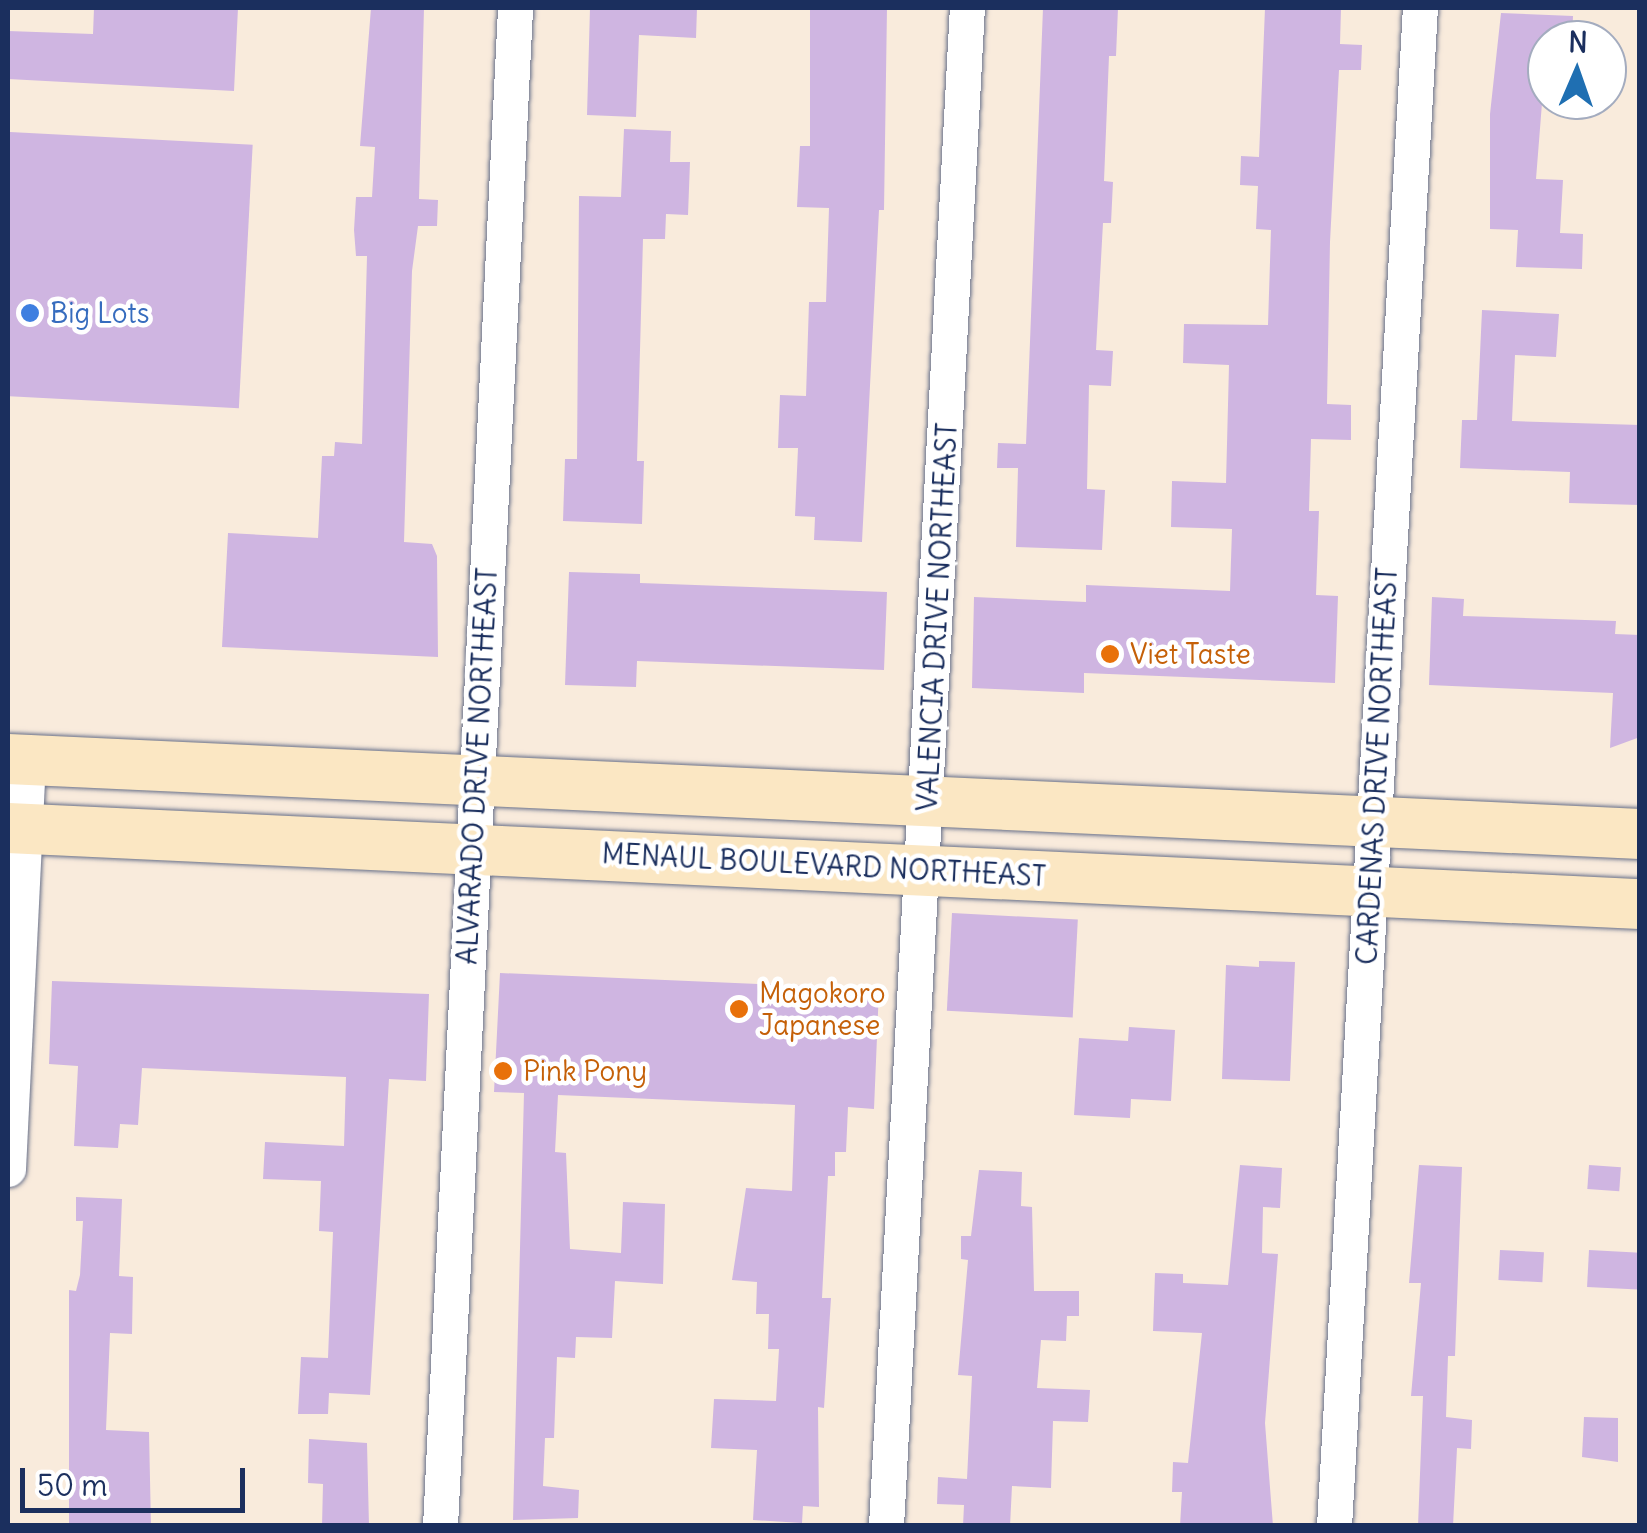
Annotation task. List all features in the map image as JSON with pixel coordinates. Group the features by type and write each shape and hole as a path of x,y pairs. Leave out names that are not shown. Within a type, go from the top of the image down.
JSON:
{"main road":[{"path":"18,760 1640,834"},
{"name":"MENAUL BOULEVARD NORTHEAST","path":"16,829 473,847 1640,904"}],"street":[{"name":"ALVARADO DRIVE NORTHEAST","path":"440,1526 514,8"},
{"name":"VALENCIA DRIVE NORTHEAST","path":"886,1526 928,802 967,8"},
{"name":"CARDENAS DRIVE NORTHEAST","path":"1334,1526 1420,8"},
{"path":"8,1169 18,760"}],"building":[{"path":"94,8 238,8 234,91 8,79 8,31 93,34"},
{"path":"371,8 424,8 419,199 438,200 437,226 418,226 412,271 404,542 432,544 437,556 438,657 222,647 228,533 318,538 322,456 334,456 335,442 362,444 367,256 356,256 354,230 356,197 372,197 375,147 360,146"},
{"path":"590,8 697,8 696,38 639,35 636,117 587,115"},
{"path":"810,8 887,8 884,210 879,210 862,542 814,540 815,517 795,516 798,448 778,448 780,395 806,396 809,302 826,302 829,208 797,207 800,146 810,146"},
{"path":"1043,8 1118,8 1116,56 1109,56 1104,181 1113,182 1111,223 1103,223 1096,350 1113,351 1111,386 1089,385 1087,489 1105,490 1102,550 1016,547 1018,468 997,468 998,443 1026,444"},
{"path":"1265,8 1341,8 1340,44 1362,45 1361,70 1339,70 1330,242 1327,404 1351,405 1351,440 1311,439 1309,511 1319,511 1316,595 1338,596 1335,683 1084,673 1084,693 972,688 974,597 1086,602 1086,585 1230,591 1232,529 1171,527 1172,481 1226,483 1229,365 1183,363 1184,324 1268,325 1271,230 1256,229 1258,186 1240,185 1241,156 1259,157"},
{"path":"1501,13 1573,16 1573,20 1527,20 1527,120 1541,120 1536,179 1563,180 1560,233 1583,234 1582,269 1516,267 1518,230 1490,229 1490,114"},
{"path":"624,129 671,131 670,162 690,162 688,215 666,214 665,239 643,239 637,461 644,461 642,524 563,521 565,459 577,459 579,196 621,197"},
{"path":"10,132 253,145 239,408 8,396"},
{"path":"1482,310 1559,314 1556,357 1515,355 1512,421 1640,425 1640,505 1569,503 1570,472 1460,468 1462,420 1477,420"},
{"path":"569,572 640,574 640,583 887,592 884,670 637,661 636,687 565,685"},
{"path":"1432,597 1464,599 1463,616 1616,621 1615,634 1640,635 1640,737 1610,748 1613,693 1429,685"},
{"path":"952,913 1078,920 1073,1017 947,1011"},
{"path":"1259,961 1295,962 1290,1081 1222,1079 1226,965 1259,967"},
{"path":"500,973 879,989 874,1109 848,1107 846,1152 835,1152 835,1176 828,1176 822,1298 831,1298 824,1408 818,1407 819,1507 803,1506 802,1523 753,1520 757,1450 711,1448 714,1399 776,1401 779,1349 768,1349 769,1314 756,1314 757,1282 732,1280 746,1188 792,1191 795,1105 558,1095 555,1152 566,1153 570,1249 621,1253 623,1202 665,1204 663,1284 615,1281 612,1338 576,1337 575,1358 557,1357 554,1438 545,1438 543,1486 579,1490 578,1518 513,1520 524,1093 494,1092"},
{"path":"52,981 429,994 426,1081 389,1079 370,1395 329,1393 328,1414 298,1414 301,1357 328,1358 333,1232 319,1231 321,1181 263,1179 265,1142 344,1146 346,1077 142,1068 138,1125 120,1124 118,1148 74,1146 78,1066 49,1064"},
{"path":"1129,1027 1175,1030 1171,1101 1131,1099 1130,1118 1074,1115 1079,1038 1128,1041"},
{"path":"1240,1165 1282,1168 1280,1208 1263,1207 1262,1253 1278,1254 1265,1423 1273,1526 1180,1526 1182,1492 1172,1492 1173,1462 1188,1463 1202,1333 1153,1331 1155,1273 1183,1274 1183,1283 1228,1285"},
{"path":"1419,1165 1462,1167 1455,1356 1448,1356 1446,1417 1472,1420 1471,1449 1457,1448 1453,1526 1418,1526 1423,1396 1411,1396 1421,1283 1409,1283"},
{"path":"1589,1165 1621,1167 1619,1191 1587,1189"},
{"path":"979,1170 1022,1172 1021,1206 1032,1207 1034,1291 1079,1291 1079,1316 1067,1316 1066,1341 1041,1340 1037,1388 1090,1390 1088,1422 1053,1421 1051,1488 1012,1486 1010,1526 963,1526 964,1505 937,1504 938,1477 967,1479 972,1376 958,1375 968,1260 961,1259 961,1236 971,1236"},
{"path":"76,1197 122,1199 119,1276 133,1277 132,1334 110,1333 106,1430 149,1432 151,1526 69,1526 69,1290 76,1291 80,1275 83,1221 76,1221"},
{"path":"1500,1250 1544,1252 1542,1282 1498,1280"},
{"path":"1589,1250 1640,1253 1638,1290 1587,1287"},
{"path":"1584,1417 1618,1418 1618,1462 1582,1457"},
{"path":"309,1439 367,1443 369,1526 322,1526 323,1484 308,1483"}],"place":[{"name":"Big Lots","path":"30,313"},
{"name":"Viet Taste","path":"1110,654"},
{"name":"Magokoro Japanese","path":"739,1009"},
{"name":"Pink Pony","path":"503,1071"}]}
